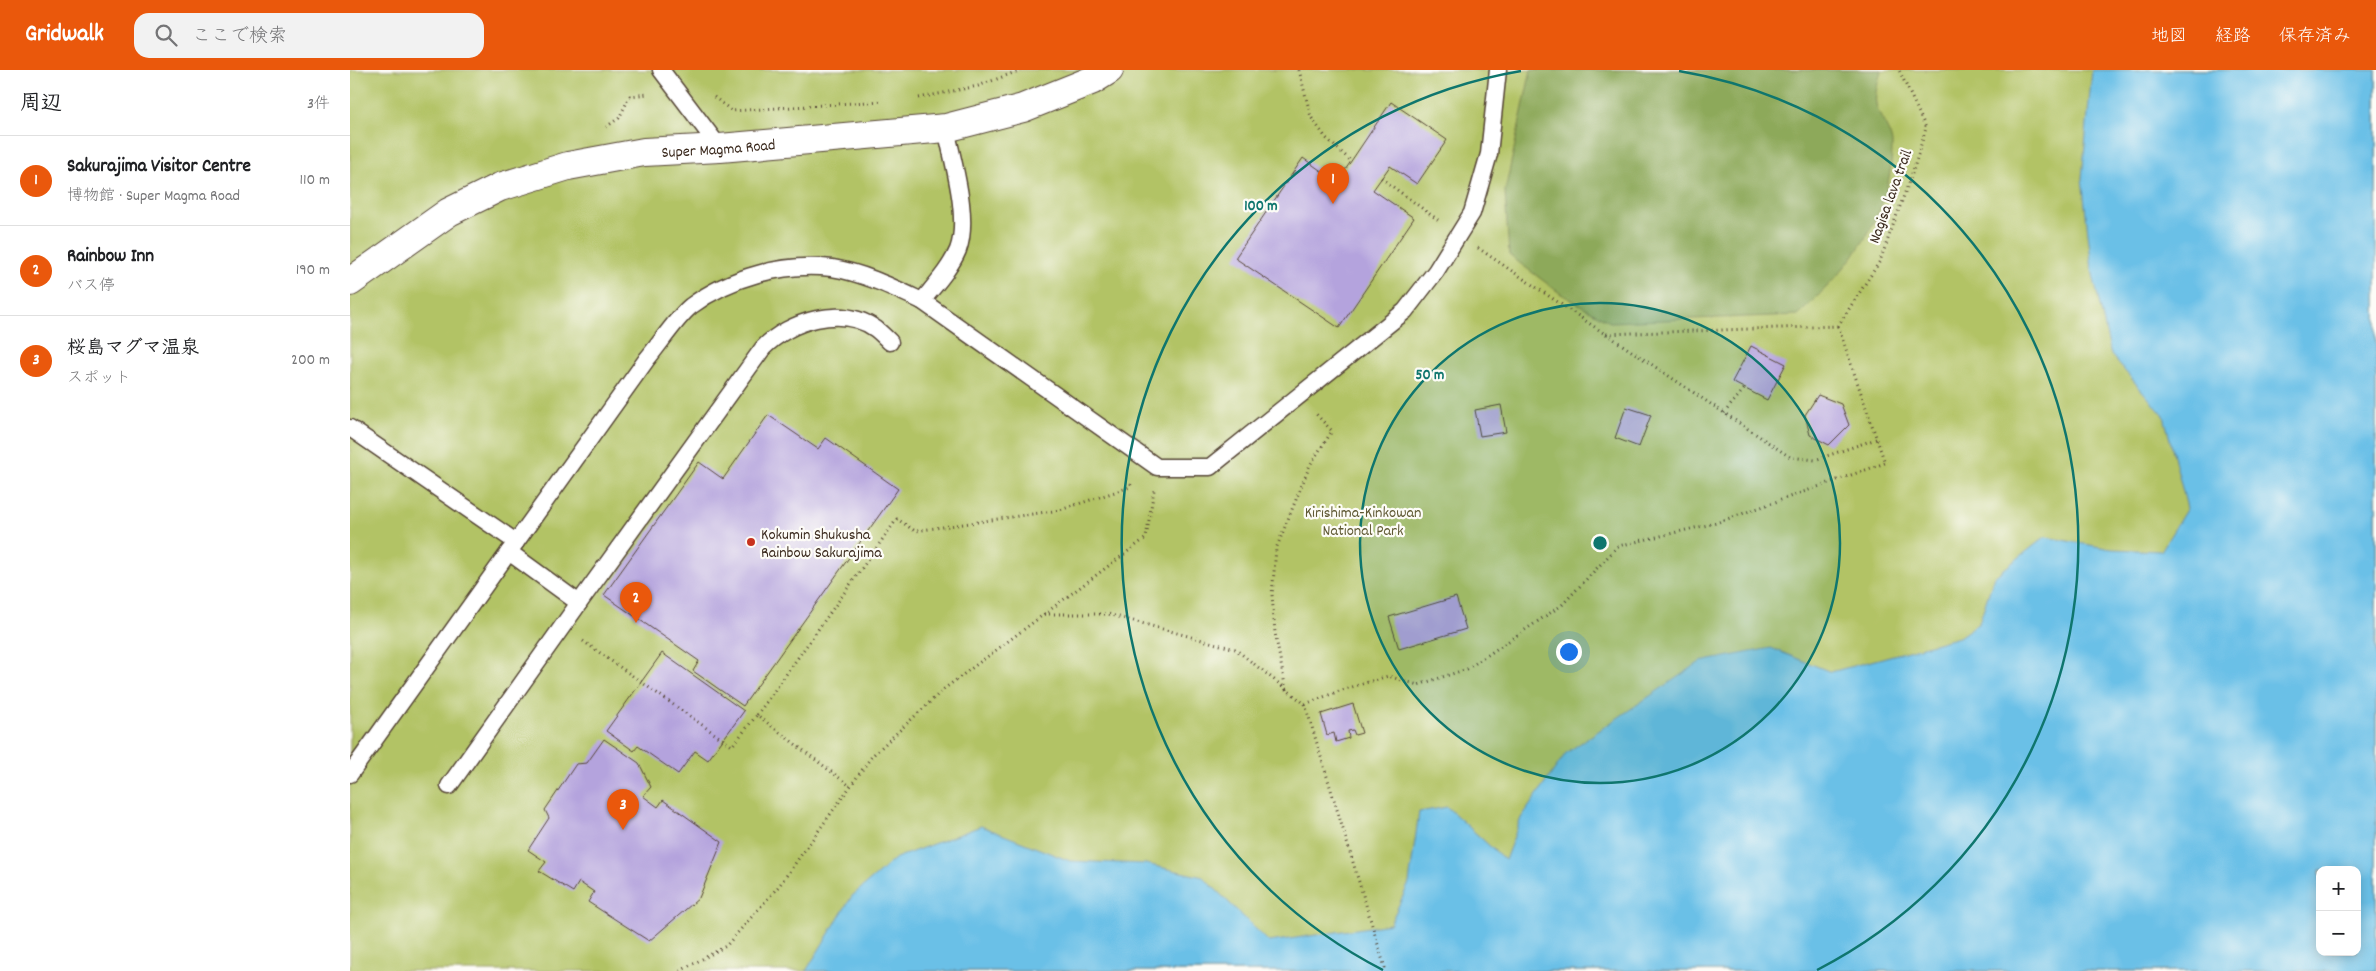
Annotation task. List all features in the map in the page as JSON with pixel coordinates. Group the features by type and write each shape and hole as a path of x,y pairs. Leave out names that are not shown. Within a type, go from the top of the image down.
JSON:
{"street":[{"name":"Super Magma Road","path":"350,282 449,212 500,187 568,166 644,152 720,148 946,128 1023,108 1093,80 1109,70"}],"lane":[{"path":"661,70 720,148"},
{"path":"350,774 647,359 690,307 735,280 790,267 833,268 880,282 922,301 1157,467 1210,467 1405,310 1436,271 1472,213 1489,154 1498,70"},
{"path":"922,301 942,276 958,251 962,229 960,200 946,128"},
{"path":"449,786 763,348 773,338 793,326 820,318 849,318 875,328 890,342"},
{"path":"350,428 513,547 579,603"}],"path":[{"path":"1299,70 1311,117 1326,138 1351,161"},
{"name":"Nagisa lava trail","path":"1838,326 1880,261 1914,168 1926,128 1899,70"},
{"path":"1381,178 1459,235 1790,457 1815,460 1876,439"},
{"path":"1305,704 1388,676 1418,685 1467,669 1562,606 1618,546 1716,522 1885,463 1838,326 1605,334"},
{"path":"1724,413 1745,388"},
{"path":"1286,690 1273,614 1272,594 1276,549 1310,465 1332,431 1314,412"},
{"path":"562,627 732,746 757,715 897,518 915,531 1060,510 1130,487 1140,455"},
{"path":"680,971 726,946 779,886 872,756 944,689 1146,538 1157,467"},
{"path":"1044,614 1108,614 1235,648 1305,704 1386,971"},
{"path":"757,715 850,786"}],"green space":[{"name":"Kirishima-Kinkowan National Park","path":"350,70 2376,70 2376,971 350,971"},
{"path":"1531,70 1881,70 1876,91 1876,104 1892,143 1890,170 1885,194 1876,218 1865,239 1834,279 1798,315 1610,322 1561,294 1509,255 1505,191"}],"water":[{"path":"2092,70 2376,70 2376,971 806,971 852,896 896,858 981,826 1070,861 1146,864 1203,877 1269,942 1390,924 1409,883 1419,812 1447,807 1505,860 1521,818 1566,753 1700,662 1771,648 1831,672 1959,637 1979,623 1994,577 2045,537 2112,549 2161,551 2187,508 2164,416 2111,355 2092,270 2082,178"}],"building":[{"path":"1391,102 1447,140 1417,184 1390,166 1373,190 1414,218 1339,328 1235,258 1303,158 1337,182"},
{"path":"1751,346 1786,364 1767,400 1732,382"},
{"path":"1818,395 1841,404 1849,425 1829,445 1810,435 1805,415"},
{"path":"1501,405 1506,432 1480,436 1475,410"},
{"path":"1626,407 1651,415 1639,447 1615,438"},
{"name":"Kokumin Shukusha Rainbow Sakurajima","path":"768,415 818,449 826,438 898,489 743,706 693,671 699,661 604,595 699,462 723,479"},
{"path":"1456,597 1466,629 1399,649 1389,617"},
{"path":"662,653 744,711 708,760 695,751 678,774 638,746 634,751 606,731"},
{"path":"1353,704 1362,733 1355,735 1353,730 1348,731 1349,738 1336,742 1334,733 1327,735 1321,714"},
{"path":"604,739 639,763 651,787 643,796 658,807 663,800 722,842 699,898 649,941 588,902 594,892 579,882 573,892 539,871 546,862 528,850 549,818 545,810 576,764 587,763"}],"place":[{"name":"Sakurajima Visitor Centre","path":"1333,204"},
{"name":"Kokumin Shukusha Rainbow Sakurajima","path":"751,542"},
{"name":"Rainbow Inn","path":"636,623"},
{"name":"桜島マグマ温泉","path":"623,830"}]}
